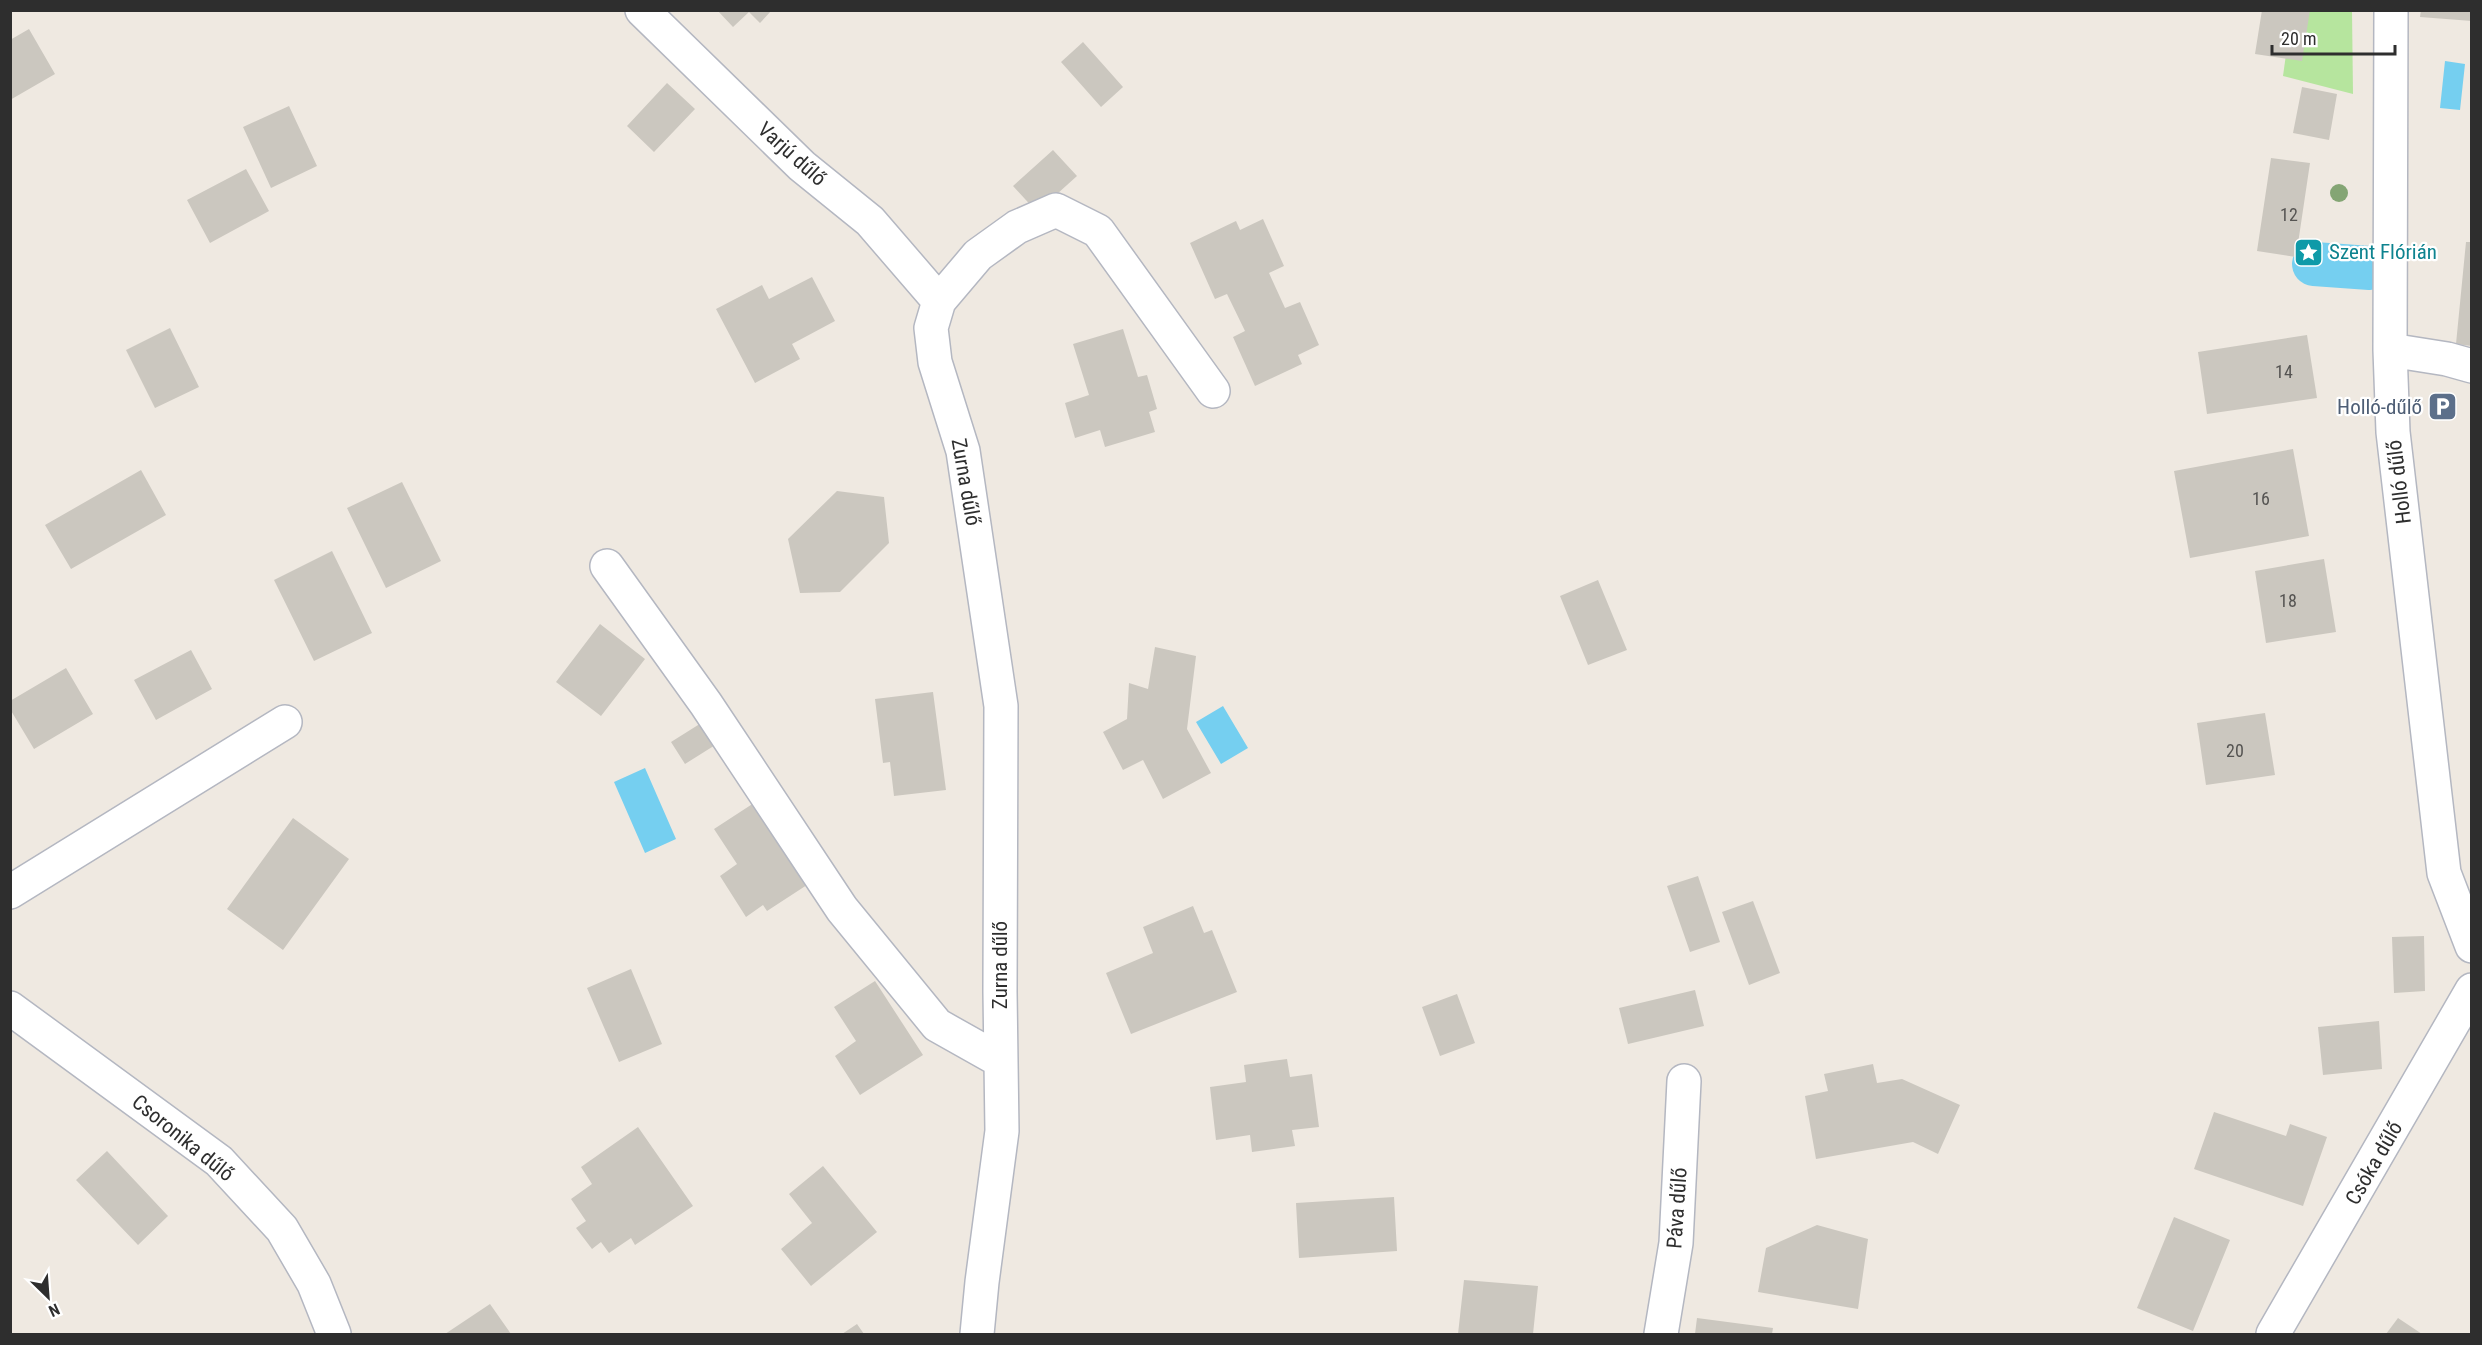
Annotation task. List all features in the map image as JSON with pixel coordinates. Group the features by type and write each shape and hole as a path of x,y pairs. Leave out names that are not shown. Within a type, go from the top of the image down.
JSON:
{"street":[{"name":"Varjú dűlő","path":"642,10 802,166 870,221 939,301"},
{"name":"Holló dűlő","path":"2391,10 2390,350 2393,432 2444,873 2472,946"},
{"name":"Zurna dűlő","path":"977,1335 1002,1131 1001,706 963,451 935,362 931,328 939,301 978,255 1017,227 1056,210 1098,231 1213,391"},
{"path":"2390,350 2447,359 2472,366"},
{"path":"607,566 705,704 842,909 937,1025 1001,1061"},
{"path":"10,892 285,722"},
{"name":"Csóka dűlő","path":"2273,1335 2472,990"},
{"name":"Csoronika dűlő","path":"10,1008 219,1161 282,1228 314,1284 334,1335"},
{"name":"Páva dűlő","path":"1661,1335 1676,1243 1684,1081"}],"green space":[{"path":"2292,11 2352,11 2353,94 2283,76"}],"water":[{"path":"2445,61 2465,64 2460,110 2440,108"},
{"path":"1223,706 1248,748 1221,764 1196,722"},
{"path":"645,768 676,839 645,853 614,782"}],"building":[{"path":"717,10 772,10 760,23 749,12 733,27"},
{"path":"2262,10 2310,10 2302,61 2255,54"},
{"path":"2421,10 2472,10 2472,21 2420,17"},
{"path":"29,29 55,74 10,100 10,40"},
{"path":"1083,42 1123,87 1101,107 1061,62"},
{"path":"667,83 695,109 654,152 627,126"},
{"path":"2302,87 2337,94 2329,140 2293,133"},
{"path":"289,106 317,166 271,188 243,127"},
{"path":"1053,150 1077,176 1037,212 1013,186"},
{"path":"2271,158 2310,163 2296,257 2257,251"},
{"path":"246,169 269,211 210,243 187,200"},
{"path":"1263,219 1284,266 1269,273 1285,308 1300,302 1319,345 1298,355 1302,364 1255,386 1233,337 1245,331 1227,294 1215,299 1190,243 1236,221 1240,230"},
{"path":"2466,242 2472,242 2472,346 2456,344"},
{"path":"812,277 835,321 792,344 800,359 755,383 716,309 762,285 769,299"},
{"path":"170,328 199,387 155,408 126,350"},
{"path":"1123,329 1138,377 1147,375 1157,409 1149,412 1155,432 1105,447 1100,430 1075,438 1065,403 1089,395 1073,344"},
{"path":"2307,335 2317,398 2207,414 2198,352"},
{"path":"2293,449 2309,536 2190,558 2174,471"},
{"path":"141,470 166,515 71,569 45,525"},
{"path":"402,482 441,561 386,588 347,508"},
{"path":"837,491 884,497 889,543 840,592 800,593 788,539"},
{"path":"332,551 372,633 314,661 274,580"},
{"path":"2324,559 2336,632 2266,643 2255,571"},
{"path":"1598,580 1627,650 1588,665 1560,596"},
{"path":"600,624 645,659 601,716 556,682"},
{"path":"1155,647 1196,656 1187,729 1211,773 1163,799 1143,760 1123,770 1103,732 1127,719 1129,683 1148,689"},
{"path":"191,650 212,689 156,720 134,680"},
{"path":"66,668 93,714 34,749 10,709 10,701"},
{"path":"933,692 946,790 894,796 890,762 883,763 875,699"},
{"path":"2265,713 2275,775 2206,785 2197,723"},
{"path":"706,720 720,742 685,764 671,742"},
{"path":"757,801 810,883 767,911 763,905 746,917 720,876 737,864 714,829"},
{"path":"293,818 349,859 283,950 227,909"},
{"path":"1698,876 1720,942 1690,952 1667,886"},
{"path":"1753,901 1780,973 1749,985 1722,912"},
{"path":"1193,906 1204,933 1212,930 1237,992 1131,1034 1106,973 1153,953 1143,927"},
{"path":"2424,936 2425,991 2394,993 2392,937"},
{"path":"631,969 662,1044 619,1062 587,988"},
{"path":"875,981 923,1055 860,1095 835,1056 856,1041 834,1007"},
{"path":"1695,990 1704,1026 1628,1044 1619,1008"},
{"path":"1457,994 1475,1043 1440,1056 1422,1007"},
{"path":"2379,1021 2382,1069 2323,1075 2318,1027"},
{"path":"1287,1059 1290,1077 1312,1074 1319,1127 1292,1130 1295,1146 1252,1152 1250,1135 1216,1140 1210,1087 1246,1082 1244,1065"},
{"path":"1873,1064 1877,1083 1902,1079 1960,1105 1938,1154 1913,1142 1816,1159 1805,1096 1828,1091 1824,1074"},
{"path":"2214,1112 2286,1136 2290,1124 2327,1137 2303,1206 2194,1169"},
{"path":"638,1127 693,1206 635,1245 631,1238 609,1253 601,1242 592,1249 576,1228 586,1221 571,1199 592,1184 581,1167"},
{"path":"107,1151 168,1216 138,1245 76,1180"},
{"path":"823,1166 877,1232 811,1286 781,1249 812,1223 789,1194"},
{"path":"1394,1197 1397,1251 1299,1258 1296,1203"},
{"path":"2174,1217 2230,1240 2193,1331 2137,1308"},
{"path":"1817,1225 1868,1239 1858,1309 1758,1292 1766,1248"},
{"path":"1464,1280 1538,1286 1533,1334 1458,1334"},
{"path":"490,1304 511,1334 445,1334"},
{"path":"1697,1318 1773,1328 1772,1334 1695,1334"},
{"path":"2398,1318 2422,1334 2386,1334"},
{"path":"857,1324 864,1334 842,1334"}],"waterway":[{"path":"2314,264 2370,268"}],"place":[{"name":"Szent Flórián","path":"2308,252"},
{"name":"Holló-dűlő","path":"2443,407"}]}
